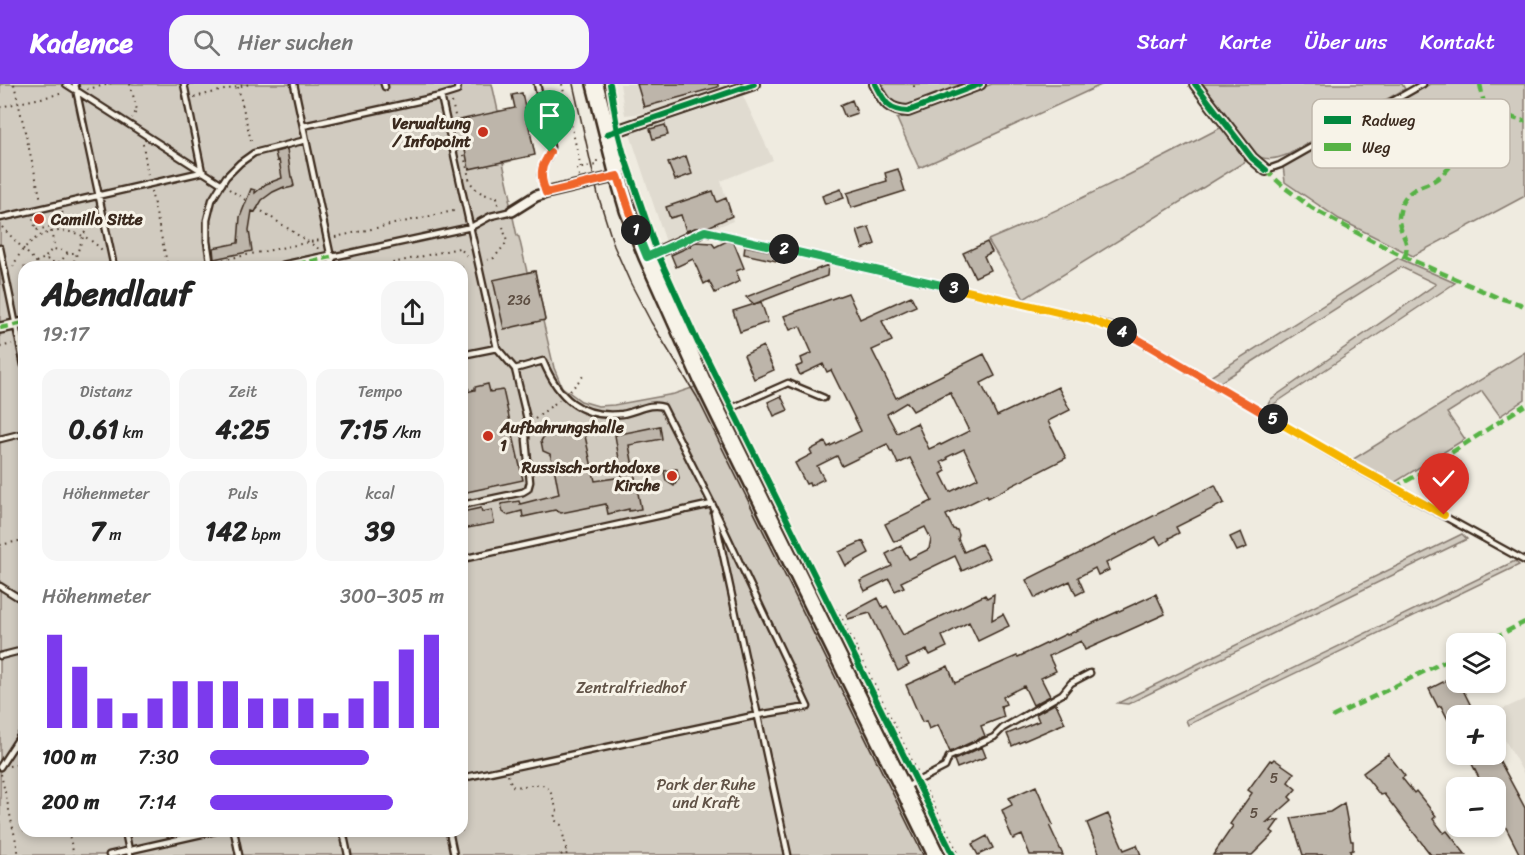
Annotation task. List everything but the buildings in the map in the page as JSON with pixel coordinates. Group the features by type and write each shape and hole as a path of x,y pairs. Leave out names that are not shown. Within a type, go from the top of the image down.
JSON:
{"main road":[{"path":"595,84 628,210 647,257 702,380 914,783 936,855"}],"street":[{"path":"607,134 754,84"},
{"path":"875,84 884,102 899,110 908,111 980,84"},
{"path":"1196,84 1252,158 1266,170"},
{"path":"512,211 546,193 618,176"},
{"path":"647,257 697,234"},
{"path":"312,261 331,257"},
{"path":"0,328 18,324"}],"lane":[{"path":"66,84 222,184"},
{"path":"75,84 113,261"},
{"path":"184,84 202,172"},
{"path":"294,84 332,261"},
{"path":"303,126 441,96 457,91 458,84"},
{"path":"537,84 551,147 541,175 546,193"},
{"path":"1397,99 1423,84"},
{"path":"441,96 497,348 516,369 527,419 526,440 530,482 528,489 468,504"},
{"path":"210,261 207,220 212,200 226,177 240,163 255,153 306,140"},
{"path":"1266,170 1280,165 1312,147"},
{"path":"0,218 202,172"},
{"path":"331,257 471,227 491,216 512,211"},
{"path":"697,234 705,231 1088,319 1113,327 1525,561"},
{"path":"0,248 18,318"},
{"path":"468,354 497,348"},
{"path":"468,777 758,715 808,707 712,504 663,407 656,404 622,414 600,413 578,407 563,396 550,379 543,362 516,369"},
{"path":"732,408 788,383 824,398"},
{"path":"0,439 18,434"},
{"path":"468,557 712,504"},
{"path":"712,504 788,855"},
{"path":"0,586 18,597"},
{"path":"0,656 18,652"},
{"path":"914,783 945,767 949,757 994,736 1003,728 1062,694 1071,683 1090,673"},
{"path":"0,769 18,739"},
{"path":"126,837 130,853"},
{"path":"109,855 130,853 192,837"},
{"path":"235,837 239,855"},
{"path":"344,837 348,855"},
{"path":"450,837 454,855"}],"path":[{"path":"14,84 42,208"},
{"path":"0,107 111,84"},
{"path":"128,124 137,110 130,84"},
{"path":"187,99 250,84"},
{"path":"562,84 581,168"},
{"path":"238,87 255,153"},
{"path":"403,261 459,249 466,254 469,263 494,258 507,242 497,197 486,196 470,182 450,93"},
{"path":"141,132 167,261"},
{"path":"580,184 577,169 596,162"},
{"path":"222,184 247,201"},
{"path":"74,261 100,196"},
{"path":"31,211 36,230 64,224 61,204"},
{"path":"257,208 331,257"},
{"path":"0,225 35,261"},
{"path":"50,227 55,249"},
{"path":"8,285 17,256 23,248 34,239 51,232 72,231 84,235 105,253"},
{"path":"38,261 55,249 77,254"},
{"path":"61,261 68,253"},
{"path":"45,258 50,261"},
{"path":"527,419 536,419 569,393 584,375"},
{"path":"468,389 473,388 473,390"},
{"path":"0,545 18,541"},
{"path":"814,574 914,783 953,855"},
{"path":"507,768 512,786 539,784 549,789 557,811 554,817 561,825 566,855"},
{"path":"0,769 19,855"},
{"path":"914,783 959,855"},
{"path":"70,837 74,855"},
{"path":"561,855 566,850"}],"shaded area":[{"path":"620,84 736,84 645,113 625,115"},
{"path":"743,96 773,160 721,181 733,221 667,245 630,134"},
{"path":"1525,699 1525,776 1506,742 1506,708"}],"green space":[{"name":"Zentralfriedhof","path":"0,84 492,84 498,111 501,111 511,161 503,163 517,236 527,272 535,271 545,320 543,321 554,368 562,387 581,401 598,406 674,394 698,386 929,855 0,855"},
{"path":"880,84 970,84 903,107 890,101"},
{"path":"992,84 1103,84 919,168 897,119"},
{"path":"1201,84 1402,84 1405,89 1387,99 1312,99 1312,141 1289,154 1271,159 1262,158 1253,153"},
{"path":"1430,84 1525,84 1525,196 1413,256 1339,219 1285,182 1283,166 1312,150 1312,168 1510,168 1510,99 1403,99"},
{"path":"1222,127 1246,161 1024,299 988,240 1135,172"},
{"path":"1398,258 1455,283 1265,410 1271,399 1436,284 1401,267 1219,383 1210,377"},
{"path":"1525,352 1525,399 1500,416 1482,391 1447,413 1465,439 1394,483 1352,460"},
{"path":"1462,534 1467,539 1128,704 1118,703"},
{"path":"1515,561 1519,565 1188,725 1186,720"}],"tram line":[{"path":"573,84 598,195 614,246 630,282 651,322 697,397 923,855"}],"marked path":[{"path":"1480,84 1483,99"},
{"path":"1510,117 1525,120"},
{"path":"1405,257 1406,242 1399,219 1402,203 1410,192 1438,178 1449,168"},
{"path":"1266,170 1312,208 1363,236 1405,257 1525,307"},
{"path":"312,261 331,257"},
{"path":"0,328 18,324"},
{"path":"1394,488 1525,405"},
{"path":"1504,633 1525,622"},
{"path":"1332,717 1446,661"}],"cycle path":[{"path":"610,84 624,155 657,252 698,343 953,855"},
{"path":"607,134 754,84"},
{"path":"875,84 887,104 895,109 908,111 980,84"},
{"path":"1195,84 1252,158 1266,170"}],"place":[{"name":"Verwaltung / Infopoint","path":"483,132"},
{"name":"Camillo Sitte","path":"39,219"},
{"name":"Aufbahrungshalle 1","path":"488,436"},
{"name":"Russisch-orthodoxe Kirche","path":"672,476"}],"route":[{"path":"550,152 541,175 546,193 618,176 628,210 647,257 705,231 966,290 1113,327 1444,515"}],"park label":[{"name":"Park der Ruhe und Kraft","path":"706,793"}]}
